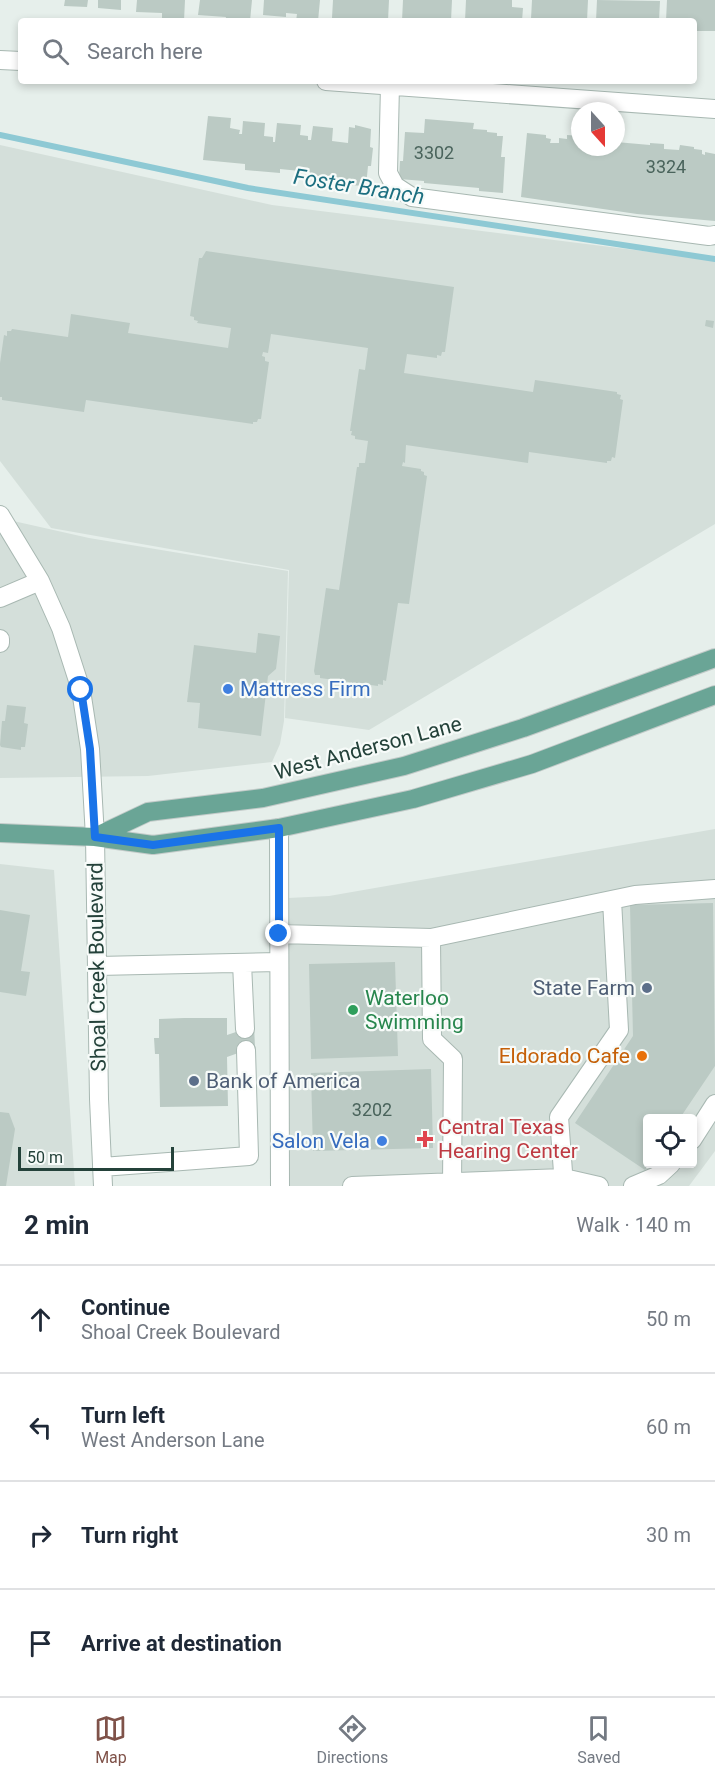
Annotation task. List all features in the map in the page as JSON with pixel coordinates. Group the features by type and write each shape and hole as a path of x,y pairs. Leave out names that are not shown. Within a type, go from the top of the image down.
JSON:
{"main road":[{"name":"West Anderson Lane","path":"95,837 148,812 263,798 404,766 523,728 715,658"},
{"name":"West Anderson Lane","path":"0,833 95,837 153,845 279,828 413,799 532,764 715,695"}],"street":[{"path":"0,60 18,61"},
{"path":"374,84 715,109"},
{"path":"390,85 388,173 394,186 412,197 715,235"},
{"name":"Shoal Creek Boulevard","path":"0,515 40,581 61,628 81,690 90,749 95,837 102,1186"},
{"path":"0,598 40,581"},
{"path":"279,828 280,1186"},
{"path":"279,934 431,938 635,895 715,889"},
{"path":"564,1182 559,1118 619,1030 612,900"},
{"path":"431,938 432,1040 453,1059 452,1184"},
{"path":"98,966 279,962"},
{"path":"242,963 244,1029"},
{"path":"102,1167 249,1156 246,1050"},
{"path":"697,1133 715,1104"},
{"path":"633,1186 659,1176 667,1168"},
{"path":"352,1186 564,1182 599,1186"}],"shaded area":[{"path":"0,145 272,205 715,260 715,524 369,730 285,718 289,570 51,528 0,461"},
{"path":"0,518 89,538 288,571 284,721 280,744 272,762 148,776 0,778"},
{"path":"715,829 715,1151 689,1186 286,1186 288,898 329,896"},
{"path":"0,864 54,870 75,1186 0,1186"}],"building":[{"path":"65,0 88,0 87,7 64,6"},
{"path":"98,0 121,0 121,10 98,8"},
{"path":"137,0 185,0 184,18 162,18 162,13 136,12"},
{"path":"200,0 252,0 250,18 198,15"},
{"path":"264,0 320,0 318,18 296,18 297,14 286,13 286,17 263,15"},
{"path":"333,0 389,0 388,18 332,18"},
{"path":"403,0 452,0 451,18 402,18"},
{"path":"466,0 512,0 512,7 523,8 522,18 465,18"},
{"path":"532,0 588,0 587,18 531,18"},
{"path":"597,0 660,1 659,18 596,18"},
{"path":"667,0 715,0 715,31 697,31 697,18 666,18"},
{"path":"208,116 231,118 230,128 240,130 239,134 242,134 243,121 265,123 264,136 273,137 273,142 275,142 277,123 301,125 300,135 308,136 308,140 311,140 313,126 333,128 332,141 348,143 349,127 355,128 355,125 371,129 370,147 373,148 366,186 347,185 347,180 310,176 310,172 280,169 280,173 245,170 245,164 203,160"},
{"path":"425,119 474,123 473,129 487,130 487,132 497,133 497,136 503,136 501,157 505,157 503,193 399,179 405,132 424,133"},
{"path":"527,133 546,135 546,138 551,139 550,143 559,143 559,138 567,139 567,135 571,135 571,156 625,156 625,143 664,144 664,149 679,150 680,145 702,150 702,154 705,155 705,152 715,154 715,221 637,214 521,197"},
{"path":"206,251 454,287 445,352 442,352 441,356 437,355 437,358 407,354 404,373 533,392 535,380 617,392 621,395 620,399 623,400 615,458 612,457 607,463 529,452 528,463 406,445 405,463 403,462 402,466 421,469 427,476 409,604 398,603 386,681 383,680 383,685 320,678 320,675 315,675 314,671 326,588 339,590 357,467 359,463 365,463 368,441 355,439 350,431 359,369 365,370 368,348 271,334 268,353 263,352 262,356 265,357 265,361 269,362 261,419 253,424 86,400 84,412 2,400 0,397 0,363 4,335 7,336 7,331 12,329 68,337 71,314 130,323 128,333 228,348 231,328 197,323 194,317 190,316 199,258 202,258"},
{"path":"706,320 714,321 713,328 705,326"},
{"name":"Mattress Firm","path":"258,633 280,636 276,669 268,676 261,736 198,728 200,703 187,702 194,645 256,653"},
{"path":"7,705 26,707 24,723 28,724 25,747 21,747 21,750 0,745 2,721 5,721"},
{"path":"713,903 715,1066 683,1114 643,1114 643,1168 646,1168 645,1170 575,1123 633,1036 630,905"},
{"path":"0,910 30,915 21,971 30,972 26,996 0,992"},
{"name":"Waterloo Swimming","path":"395,962 398,1056 311,1059 309,964"},
{"name":"Bank of America","path":"227,1018 227,1035 254,1026 255,1047 227,1057 228,1106 160,1107 159,1054 155,1054 154,1038 159,1038 159,1019"},
{"path":"431,1069 433,1148 313,1151 311,1073"},
{"path":"0,1112 9,1113 15,1129 6,1186 0,1186"}],"waterway":[{"name":"Foster Branch","path":"0,135 248,188 715,259"}],"place":[{"name":"Mattress Firm","path":"228,689"},
{"name":"State Farm","path":"647,988"},
{"name":"Waterloo Swimming","path":"353,1010"},
{"name":"Eldorado Cafe","path":"642,1056"},
{"name":"Bank of America","path":"194,1081"},
{"name":"Central Texas Hearing Center","path":"425,1139"},
{"name":"Salon Vela","path":"382,1141"}],"route":[{"path":"81,690 90,749 95,837 153,845 279,828 279,934"}]}
